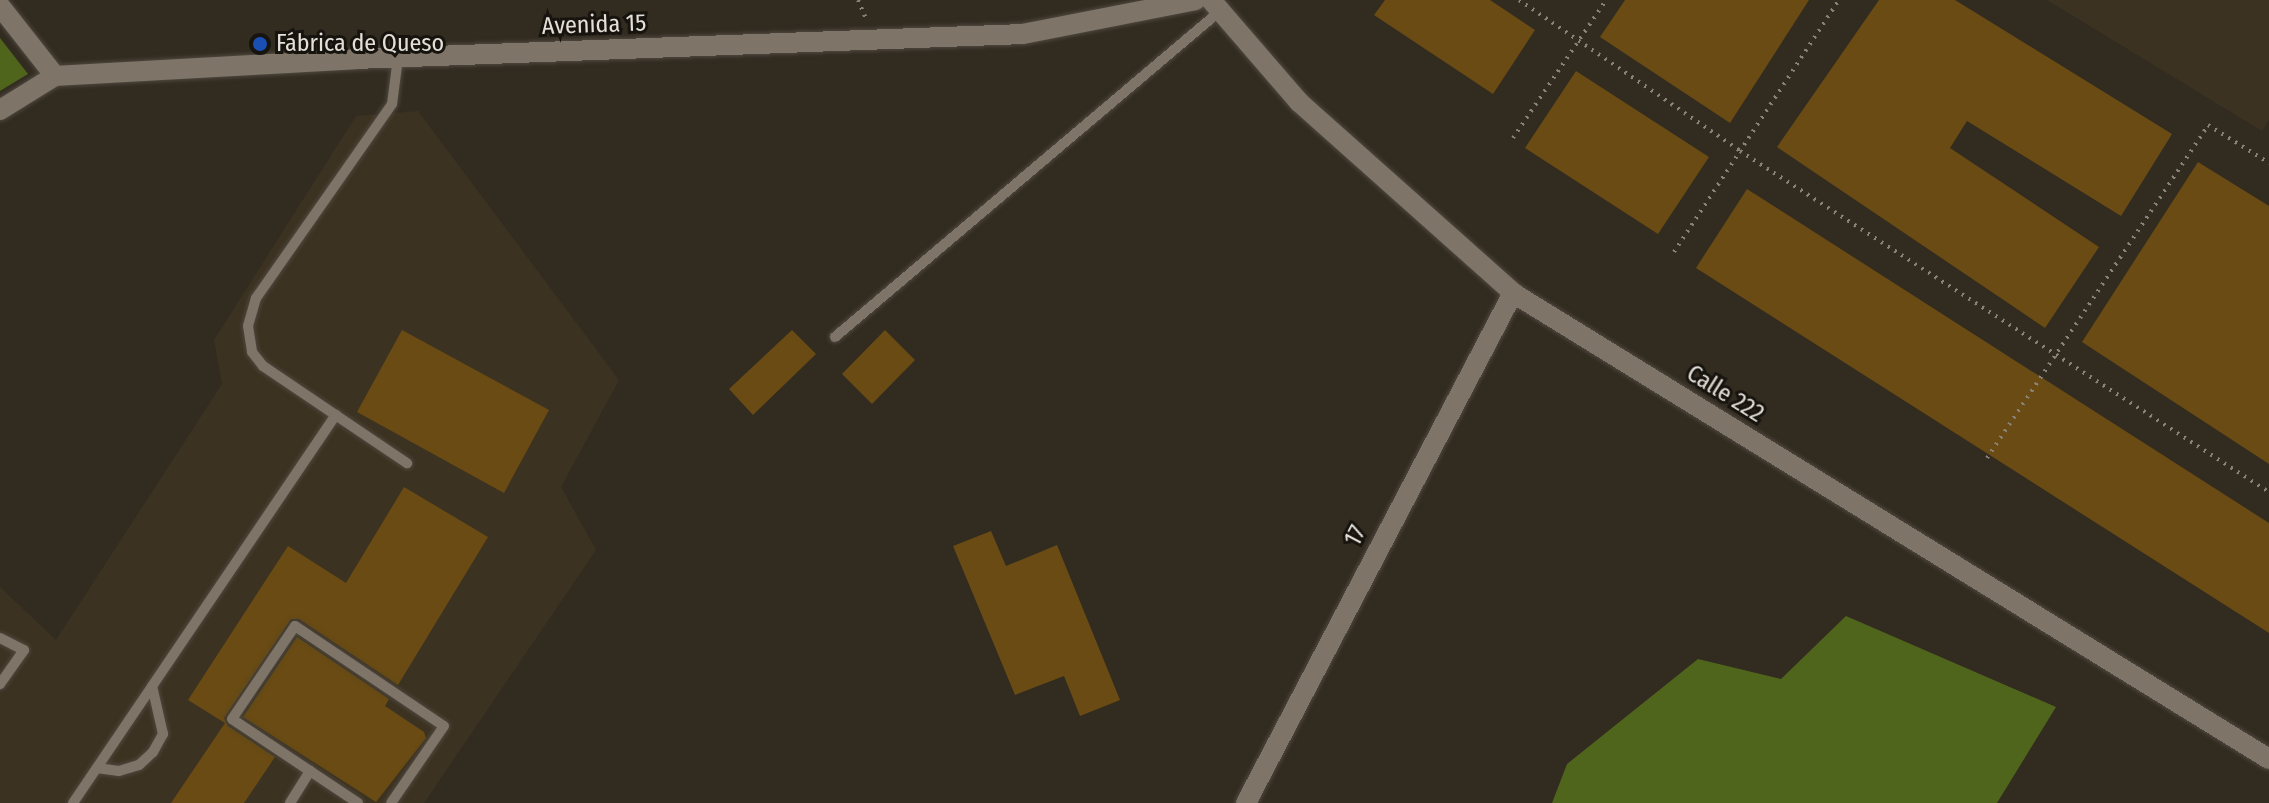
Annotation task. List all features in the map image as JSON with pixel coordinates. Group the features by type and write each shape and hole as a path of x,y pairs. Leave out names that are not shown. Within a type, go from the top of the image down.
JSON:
{"street":[{"name":"Avenida 15","path":"0,110 55,76 398,58 1023,34 1196,0"},
{"name":"Calle 222","path":"1216,5 1299,102 1513,293 2269,759"},
{"path":"0,6 55,76"},
{"name":"17","path":"1246,803 1513,293"}],"lane":[{"path":"835,337 1216,5"},
{"path":"398,58 392,104 256,298 248,326 252,352 263,366 407,463"},
{"path":"73,803 336,415"},
{"path":"358,803 232,719 295,626 444,726 391,803"},
{"path":"0,638 24,650 0,684"},
{"path":"97,768 119,771 139,765 153,752 163,734 152,686"},
{"path":"290,803 310,771"}],"path":[{"path":"1519,0 1740,151 2269,492"},
{"path":"1513,138 1606,0"},
{"path":"1674,252 1839,0"},
{"path":"1987,458 2208,125 2269,163"}],"shaded area":[{"path":"2047,0 2269,0 2269,120 2262,131"},
{"path":"418,111 619,380 561,487 596,550 424,803 0,803 0,587 56,640 222,384 214,340 356,116"}],"green space":[{"path":"0,38 28,74 0,91"},
{"path":"1846,616 2056,707 1997,803 1552,803 1567,764 1698,659 1781,679"}],"building":[{"path":"1385,0 1490,0 1535,30 1493,94 1374,15"},
{"path":"1625,0 1809,0 1730,123 1600,37"},
{"path":"1879,0 1955,0 2172,134 2121,216 1967,121 1950,148 2099,247 2045,328 1777,147"},
{"path":"1576,71 1709,157 1658,234 1525,148"},
{"path":"2198,162 2269,206 2269,464 2082,342"},
{"path":"1747,189 2269,523 2269,633 1696,268"},
{"path":"402,330 549,410 504,493 357,412"},
{"path":"792,330 816,354 753,415 729,389"},
{"path":"885,330 915,360 872,404 842,374"},
{"path":"404,487 488,537 398,685 299,619 291,619 224,718 228,726 275,757 244,803 171,803 225,723 188,700 288,546 346,583"},
{"path":"991,531 1006,566 1057,545 1120,700 1080,716 1064,676 1015,695 953,546"},
{"path":"297,637 389,699 385,706 424,732 426,738 376,802 243,717"}],"place":[{"name":"Fábrica de Queso","path":"260,44"}]}
